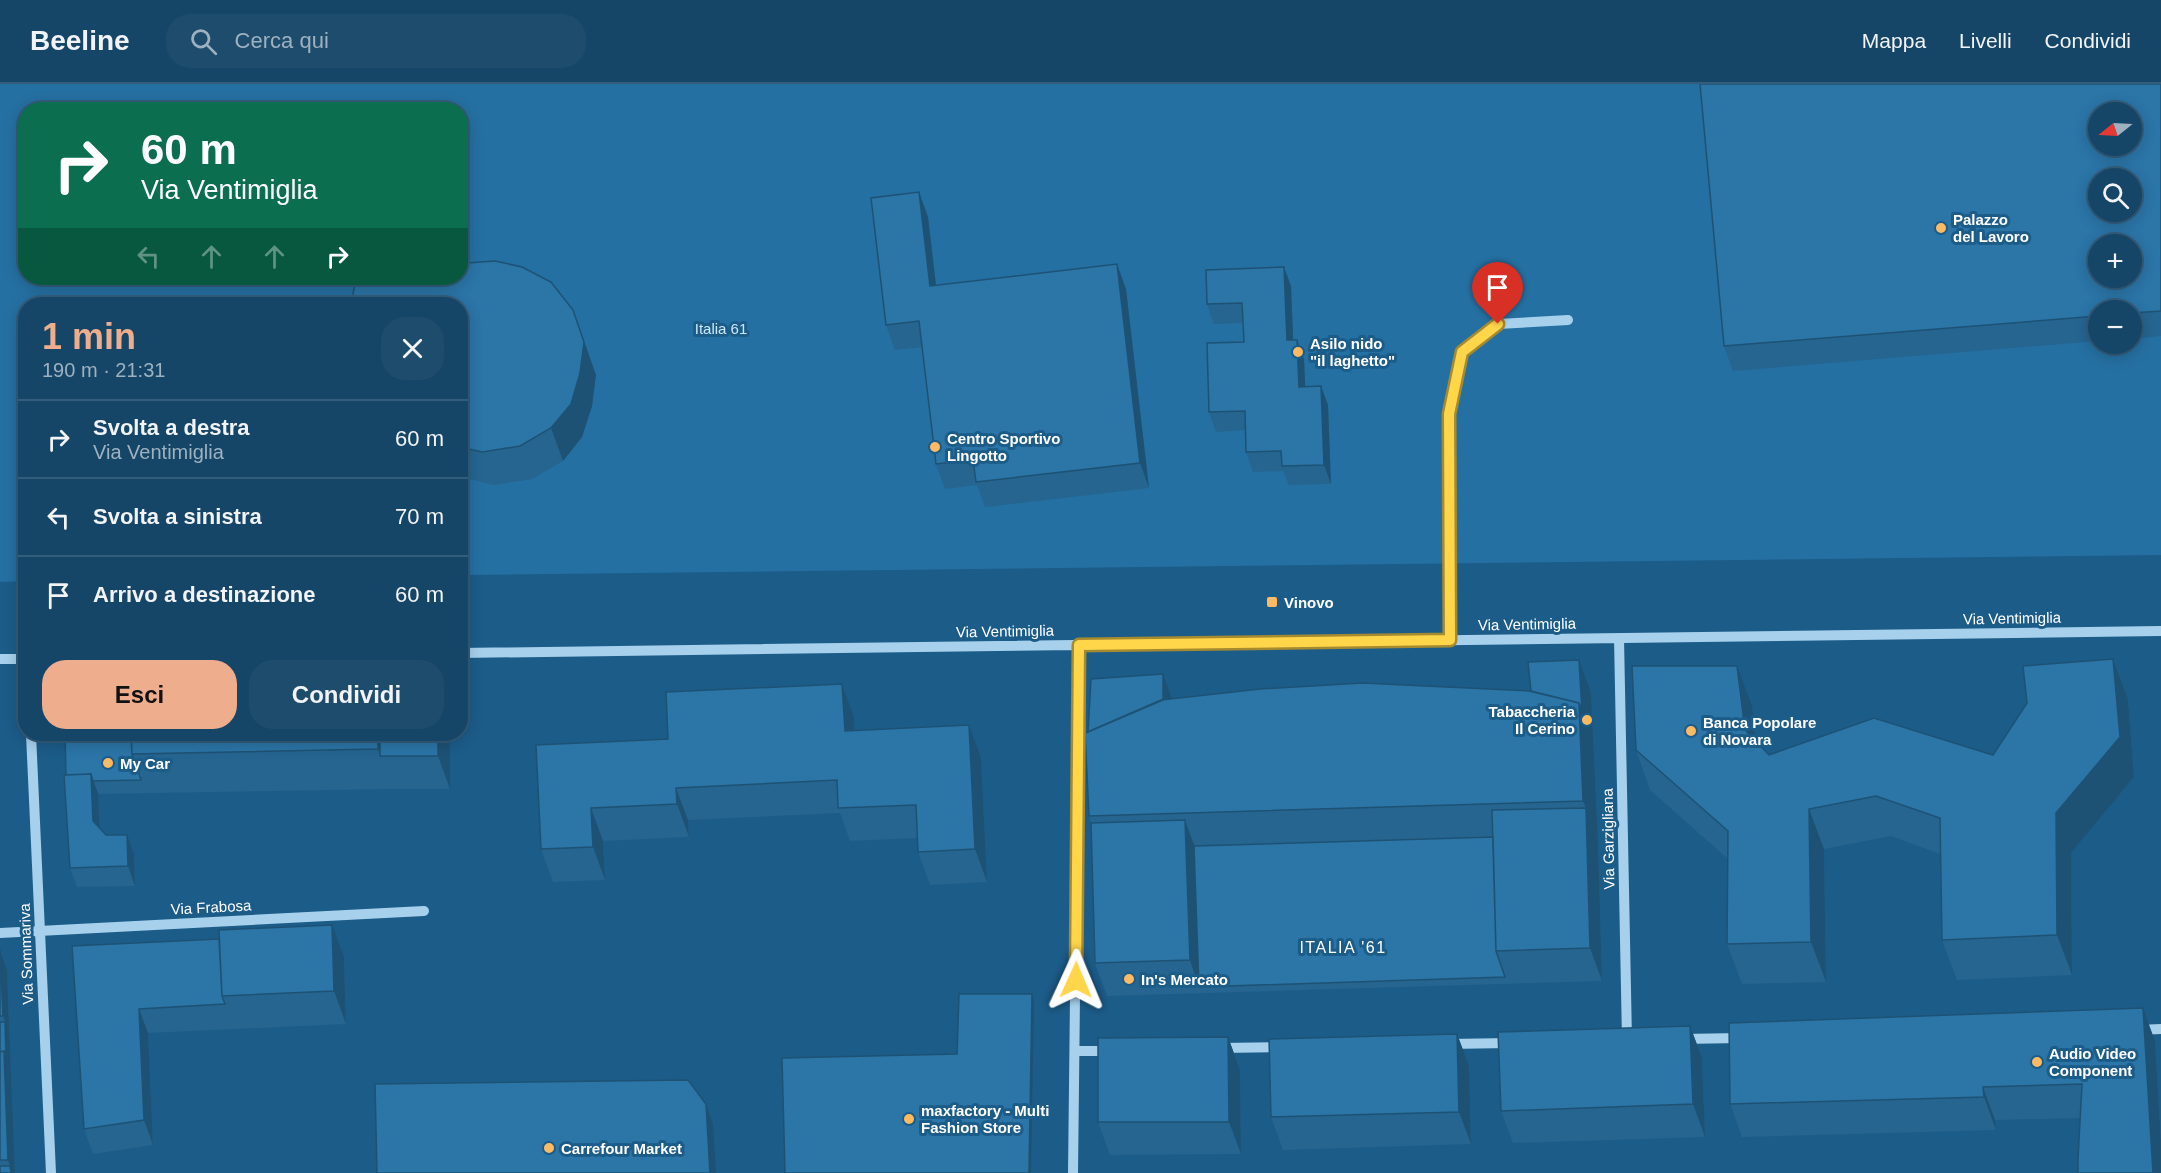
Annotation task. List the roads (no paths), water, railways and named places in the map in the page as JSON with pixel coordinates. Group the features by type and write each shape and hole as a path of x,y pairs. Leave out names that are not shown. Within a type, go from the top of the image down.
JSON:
{"street":[{"path":"1450,640 1449,414 1462,352 1498,324 1568,320"},
{"name":"Via Ventimiglia","path":"468,653 2161,631"},
{"name":"Via Garzigliana","path":"1619,638 1622,1040 1639,1040"},
{"path":"1073,1173 1079,645"},
{"path":"0,659 18,659"},
{"name":"Via Sommariva","path":"31,741 51,1173"},
{"name":"Via Frabosa","path":"0,933 424,911"},
{"path":"2127,1030 2161,1029"},
{"path":"1675,1039 1758,1038"},
{"path":"1431,1044 1525,1042"},
{"path":"1208,1049 1290,1047"},
{"path":"1076,1051 1126,1050"}],"place":[{"name":"Palazzo del Lavoro","path":"1941,228"},
{"name":"Asilo nido \"il laghetto\"","path":"1298,352"},
{"name":"Centro Sportivo Lingotto","path":"935,447"},
{"name":"Vinovo","path":"1272,602"},
{"name":"Tabaccheria Il Cerino","path":"1587,720"},
{"name":"Banca Popolare di Novara","path":"1691,731"},
{"name":"My Car","path":"108,763"},
{"name":"In's Mercato","path":"1129,979"},
{"name":"Audio Video Component","path":"2037,1062"},
{"name":"maxfactory - Multi Fashion Store","path":"909,1119"},
{"name":"Carrefour Market","path":"549,1148"}],"district":[{"name":"ITALIA '61","path":"1343,947"}],"park label":[{"name":"Italia 61","path":"721,328"}]}
